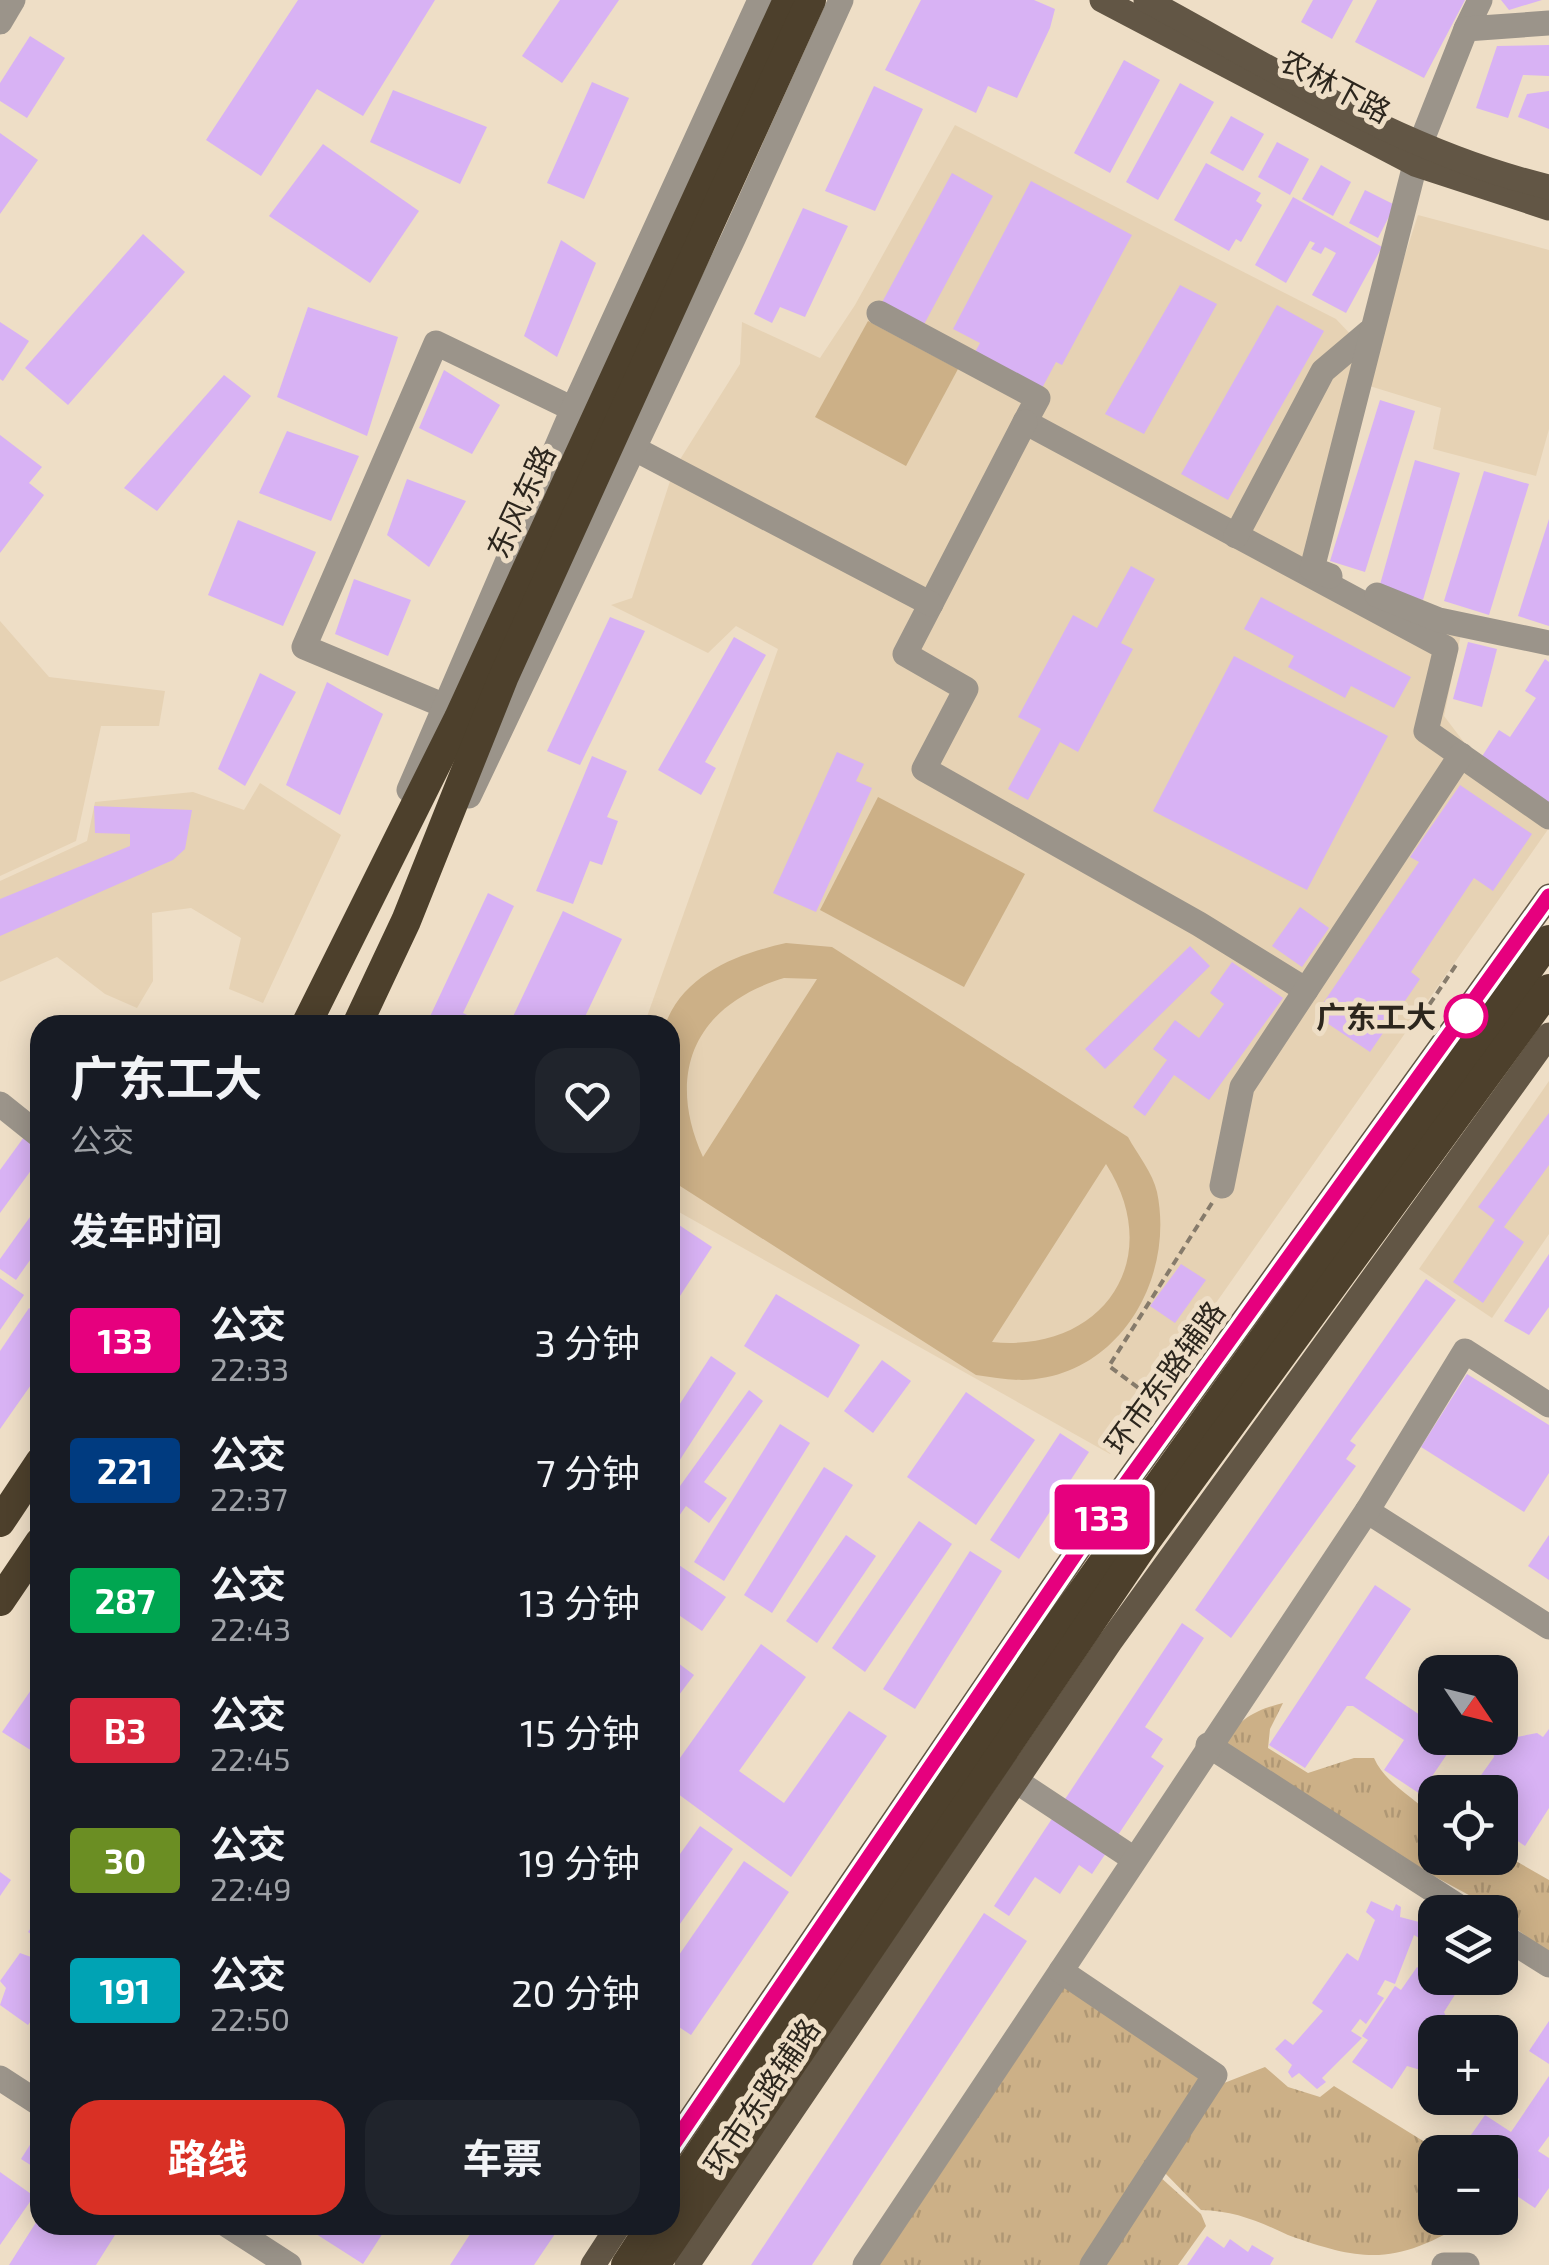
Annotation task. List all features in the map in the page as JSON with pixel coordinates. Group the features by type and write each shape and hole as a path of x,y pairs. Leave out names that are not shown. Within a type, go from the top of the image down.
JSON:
{"highway":[{"name":"东风东路","path":"362,1015 406,922 504,676 788,0"},
{"name":"东风东路","path":"311,1015 672,281 829,5"},
{"path":"680,2183 1030,1664 1549,940"},
{"path":"680,2231 1003,1772 1145,1542 1549,989"},
{"path":"0,1522 30,1477"},
{"path":"0,1601 30,1557"},
{"path":"626,2265 646,2235"},
{"path":"656,2265 677,2235"}],"main road":[{"name":"农林下路","path":"1102,0 1417,155 1549,208"},
{"name":"农林下路","path":"1146,0 1417,155 1549,186"},
{"name":"环市东路辅路","path":"680,2134 1067,1566 1549,896"},
{"name":"环市东路辅路","path":"687,2265 1003,1772 1549,1035"},
{"path":"593,2265 613,2235"}],"street":[{"path":"0,22 13,0"},
{"path":"365,900 573,409 760,0"},
{"path":"1480,0 1417,155 1312,569 1438,620 1549,642"},
{"path":"406,922 635,449 829,5"},
{"path":"1466,30 1549,23"},
{"path":"879,313 1038,398 905,654 966,689 924,769 1199,924 1306,990"},
{"path":"1236,536 1323,370 1370,332"},
{"path":"444,706 304,647 436,344 573,409"},
{"path":"1025,422 1446,648 1426,731 1549,817"},
{"path":"635,449 931,604"},
{"path":"1222,1186 1242,1087 1460,755"},
{"path":"0,1104 30,1128"},
{"path":"866,2265 1367,1512 1464,1352 1549,1406"},
{"path":"1367,1512 1549,1627"},
{"path":"1208,1746 1440,1895"},
{"path":"1003,1772 1134,1860"},
{"path":"1518,1945 1549,1965"},
{"path":"1062,1971 1215,2076 1092,2265"},
{"path":"0,2078 30,2098"},
{"path":"243,2235 289,2265"},
{"path":"1444,2265 1467,2265"}],"path":[{"path":"1415,1026 1458,962"},
{"path":"1161,1404 1109,1366 1222,1186"}],"shaded area":[{"path":"955,125 1336,319 1356,340 1358,353 1303,568 1461,634 1444,716 1473,754 1549,828 1110,1454 680,1213 680,1015 648,1015 778,649 736,626 708,653 611,605 632,598 674,469 740,364 742,322 820,358 855,305"},
{"path":"1418,215 1549,250 1549,429 1536,476 1433,449 1441,408 1363,384"},
{"path":"0,621 49,677 165,691 159,726 101,726 76,841 0,876"},
{"path":"260,783 341,835 263,1003 229,989 241,938 191,908 152,913 153,981 137,1008 105,994 57,957 0,982 0,881 87,841 95,802 193,792 244,810"},
{"path":"1549,1081 1549,1234 1492,1318 1419,1269"}],"green space":[{"path":"868,321 958,369 906,466 815,417"},
{"path":"878,797 1025,874 964,987 820,910"},
{"path":"786,943 832,947 1128,1137 1155,1185 1160,1225 1148,1289 1133,1318 1112,1342 1087,1362 1056,1375 1022,1380 976,1375 680,1186 680,1015 670,1015 685,992 731,960","holes":["784,978 817,979 703,1157 692,1126 688,1071 709,1024 753,990","1106,1164 1123,1199 1130,1233 1126,1265 1114,1293 1093,1316 1065,1332 1031,1341 992,1342"]},
{"path":"1283,1703 1270,1729 1268,1748 1308,1773 1354,1758 1374,1758 1393,1783 1418,1804 1418,1867 1353,1832 1225,1745 1235,1728 1265,1708"},
{"path":"1518,1862 1549,1880 1549,1953 1518,1930 1518,1895 1469,1895 1432,1875 1518,1875"},
{"path":"1060,1984 1204,2078 1081,2265 874,2265"},
{"path":"1265,2067 1288,2087 1320,2097 1334,2086 1418,2138 1418,2235 1444,2235 1404,2251 1363,2255 1316,2245 1236,2215 1201,2210 1164,2172 1219,2085"},
{"path":"1159,2176 1201,2214 1206,2226 1178,2265 1100,2265"}],"building":[{"path":"298,0 435,0 363,116 317,89 261,176 206,140"},
{"path":"560,0 619,0 562,83 522,56"},
{"path":"921,0 1034,0 1055,9 1017,98 988,86 976,113 885,70"},
{"path":"1313,0 1353,0 1332,39 1301,22"},
{"path":"1377,0 1465,0 1424,78 1355,42"},
{"path":"1501,0 1542,0 1509,10"},
{"path":"30,36 65,58 27,118 0,101 0,83"},
{"path":"1549,45 1549,76 1523,75 1508,118 1476,108 1497,46"},
{"path":"1124,60 1160,80 1110,173 1074,153"},
{"path":"592,82 629,98 584,199 547,183"},
{"path":"1180,83 1214,102 1158,200 1126,182"},
{"path":"874,86 923,109 875,211 825,191"},
{"path":"393,90 487,127 460,184 370,142"},
{"path":"1549,91 1549,129 1518,117 1527,94"},
{"path":"1231,116 1264,134 1243,171 1210,153"},
{"path":"0,133 38,160 0,214"},
{"path":"1277,142 1309,159 1290,195 1258,177"},
{"path":"323,144 419,211 370,283 269,216"},
{"path":"1206,163 1261,193 1256,201 1262,205 1241,242 1236,239 1229,251 1174,220"},
{"path":"1321,165 1351,182 1333,216 1302,199"},
{"path":"952,173 993,196 921,330 879,308"},
{"path":"1031,181 1132,235 1062,365 1056,362 1041,390 974,354 980,343 953,329"},
{"path":"1365,190 1395,205 1378,238 1349,223"},
{"path":"1293,197 1382,247 1346,313 1312,295 1336,253 1325,247 1321,254 1311,249 1315,243 1310,241 1286,283 1255,265"},
{"path":"803,208 848,226 805,317 780,307 772,323 754,314"},
{"path":"143,234 185,272 68,405 25,368"},
{"path":"561,240 596,263 557,357 524,336"},
{"path":"1180,285 1217,304 1144,434 1105,414"},
{"path":"1277,305 1324,331 1228,500 1181,474"},
{"path":"308,307 398,337 367,436 277,397"},
{"path":"0,322 29,341 3,381 0,379"},
{"path":"444,370 500,405 472,454 419,428"},
{"path":"224,375 251,396 157,511 124,488"},
{"path":"1380,400 1415,411 1365,572 1330,561"},
{"path":"287,431 359,456 331,521 259,493"},
{"path":"0,435 42,467 29,483 44,495 0,553"},
{"path":"1415,460 1460,473 1423,600 1379,588"},
{"path":"1484,471 1529,484 1489,615 1444,601"},
{"path":"407,479 466,501 429,567 387,535"},
{"path":"1549,519 1549,626 1518,616"},
{"path":"238,520 316,552 283,626 208,595"},
{"path":"1131,566 1155,579 1121,643 1133,649 1078,752 1060,742 1028,800 1008,789 1041,729 1018,717 1073,615 1097,628"},
{"path":"354,579 411,600 388,656 335,634"},
{"path":"1261,597 1411,677 1394,708 1351,686 1345,698 1288,667 1294,656 1244,629"},
{"path":"610,617 645,631 580,765 547,751"},
{"path":"734,637 766,655 705,762 716,768 701,795 658,770"},
{"path":"1468,642 1497,649 1482,707 1453,699"},
{"path":"1234,656 1388,736 1307,890 1153,811"},
{"path":"1545,659 1549,662 1549,803 1481,758 1499,730 1510,737 1536,698 1525,691"},
{"path":"260,673 296,692 245,786 218,769"},
{"path":"327,682 383,714 340,815 286,785"},
{"path":"837,752 864,764 856,781 872,788 816,912 773,893"},
{"path":"592,756 627,771 607,817 618,821 602,865 590,861 573,904 536,891"},
{"path":"1460,785 1532,834 1493,891 1474,878 1411,972 1420,979 1370,1052 1315,1015 1419,862 1410,857"},
{"path":"94,806 192,810 185,849 173,860 0,936 0,899 130,846 130,834 95,833"},
{"path":"488,893 514,906 463,1013 467,1015 431,1015"},
{"path":"1300,907 1329,928 1302,967 1272,946"},
{"path":"563,911 622,939 586,1015 514,1015"},
{"path":"1190,946 1210,966 1105,1069 1085,1049"},
{"path":"1232,962 1283,998 1209,1100 1174,1075 1145,1116 1133,1107 1167,1060 1153,1049 1175,1020 1199,1038 1224,1004 1210,993"},
{"path":"1549,1113 1549,1165 1504,1227 1524,1242 1483,1303 1453,1282 1495,1220 1478,1207"},
{"path":"24,1137 30,1141 30,1172 0,1213 0,1170"},
{"path":"30,1217 30,1260 16,1280 0,1269 0,1259"},
{"path":"680,1226 712,1247 680,1296"},
{"path":"1549,1254 1549,1307 1529,1335 1504,1321"},
{"path":"1181,1264 1206,1280 1175,1323 1150,1306"},
{"path":"0,1278 24,1295 0,1330"},
{"path":"1426,1279 1456,1300 1350,1441 1356,1445 1346,1459 1356,1466 1231,1638 1195,1610"},
{"path":"776,1294 860,1345 828,1398 744,1346"},
{"path":"29,1308 30,1386 0,1429 0,1351"},
{"path":"711,1356 736,1373 680,1460 680,1404"},
{"path":"882,1360 911,1381 873,1433 844,1411"},
{"path":"1467,1374 1549,1425 1549,1473 1524,1512 1421,1447"},
{"path":"749,1390 763,1401 704,1482 727,1498 709,1523 686,1506 680,1515 680,1486"},
{"path":"966,1392 1035,1440 976,1525 907,1477"},
{"path":"780,1424 810,1443 724,1581 694,1562"},
{"path":"1060,1433 1089,1452 1019,1559 990,1540"},
{"path":"824,1467 853,1485 772,1613 744,1595"},
{"path":"919,1521 952,1544 865,1672 832,1648"},
{"path":"846,1535 876,1556 817,1643 786,1621"},
{"path":"1549,1535 1549,1580 1528,1566"},
{"path":"970,1551 1002,1571 915,1709 883,1689"},
{"path":"680,1566 726,1597 702,1631 680,1616"},
{"path":"1375,1585 1411,1609 1365,1678 1418,1714 1418,1755 1446,1755 1433,1775 1418,1775 1418,1793 1384,1770 1404,1740 1353,1706 1347,1706 1305,1768 1269,1745"},
{"path":"1182,1623 1204,1638 1145,1727 1163,1739 1151,1757 1164,1766 1092,1874 1079,1865 1060,1894 1035,1877 1009,1916 994,1906"},
{"path":"761,1644 806,1677 739,1771 784,1803 849,1711 887,1736 791,1877 680,1795 680,1758"},
{"path":"680,1664 694,1675 680,1694"},
{"path":"30,1691 30,1750 2,1732"},
{"path":"1549,1729 1549,1808 1525,1846 1518,1841 1518,1775 1481,1775 1494,1755 1518,1755 1518,1737 1537,1733 1543,1737"},
{"path":"700,1826 733,1849 680,1924 680,1854"},
{"path":"744,1861 789,1892 691,2035 680,2028 680,1954"},
{"path":"0,1872 11,1880 0,1896"},
{"path":"1371,1901 1393,1911 1396,1904 1401,1907 1400,1917 1418,1922 1418,1937 1414,1935 1395,1984 1385,1980 1377,1994 1384,1998 1366,2024 1360,2019 1351,2031 1362,2038 1322,2078 1326,2082 1317,2089 1299,2073 1292,2078 1288,2072 1292,2065 1275,2049 1285,2039 1293,2045 1323,2011 1312,2003 1347,1953 1358,1961 1375,1920 1366,1912"},
{"path":"984,1913 1027,1941 812,2265 751,2265"},
{"path":"20,1953 30,1957 28,2025 0,2005 6,1988 0,1981"},
{"path":"1417,1967 1418,1995 1455,1995 1445,2015 1418,2015 1418,2069 1407,2066 1392,2089 1352,2062 1368,2040 1362,2036 1395,1986 1401,1990"},
{"path":"1549,2021 1549,2064 1529,2051"},
{"path":"1549,2076 1549,2136 1538,2151 1549,2158 1549,2188 1535,2208 1518,2197 1518,2135 1471,2135 1485,2115 1511,2132"},
{"path":"30,2145 30,2165 21,2159"},
{"path":"0,2172 30,2193 30,2202 0,2245"},
{"path":"30,2232 30,2235 115,2235 96,2265 9,2265"},
{"path":"318,2235 382,2235 363,2264"},
{"path":"470,2235 554,2235 534,2265 450,2265"},
{"path":"1207,2236 1224,2248 1230,2239 1248,2252 1252,2245 1274,2258 1270,2265 1187,2265"}],"bus line":[{"name":"133","path":"680,2134 1078,1550 1366,1156 1549,896"}],"place":[{"name":"广东工大","path":"1466,1016"}]}
